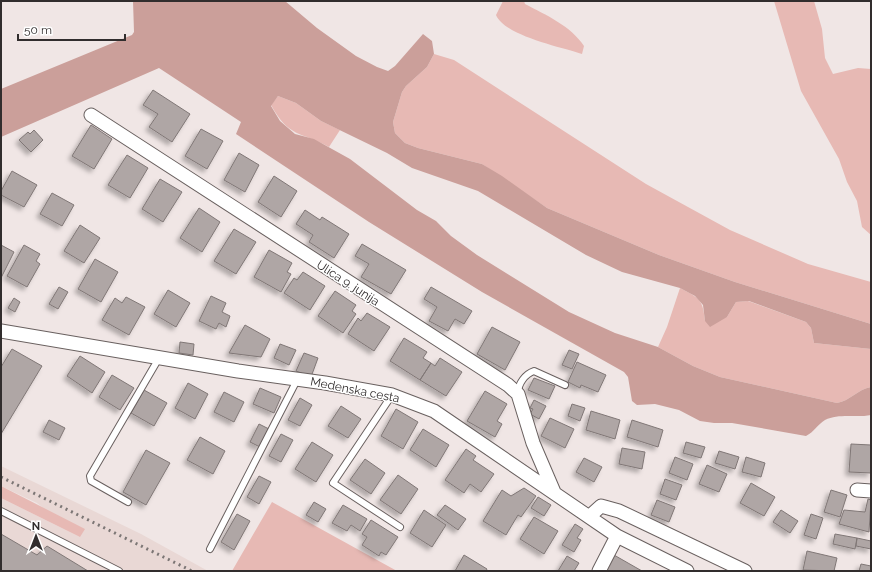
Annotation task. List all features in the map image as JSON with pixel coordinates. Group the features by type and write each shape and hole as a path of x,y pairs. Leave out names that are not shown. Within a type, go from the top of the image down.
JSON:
{"street":[{"name":"Ulica 9. junija","path":"91,115 508,386 518,394"},
{"name":"Medenska cesta","path":"1,332 297,380 325,383 392,396 434,411 590,516 617,536 687,571"},
{"path":"518,394 533,443 554,492"},
{"path":"857,490 871,491"},
{"path":"590,516 601,506 619,510 745,571"},
{"path":"600,571 617,536"}],"lane":[{"path":"128,502 91,481 90,476 159,358"},
{"path":"518,394 518,387 525,377 534,371 565,386"},
{"path":"210,549 297,380"},
{"path":"392,396 333,483 400,527"},
{"path":"1,511 119,571"}],"shaded area":[{"path":"133,1 285,1 317,28 356,56 388,71 395,66 423,34 432,41 434,54 427,67 406,86 402,92 393,122 395,133 405,143 418,148 482,164 502,176 547,208 659,255 735,282 871,324 871,349 814,343 811,328 806,322 749,301 736,302 727,317 710,327 705,321 703,305 695,296 680,288 622,272 586,255 478,191 412,168 387,153 321,121 296,103 278,96 271,106 280,121 295,134 314,139 350,159 417,210 436,221 451,236 477,255 569,312 615,333 658,347 693,366 720,377 837,403 846,400 866,388 871,387 871,415 830,418 825,420 806,436 732,423 700,421 679,410 655,404 637,405 632,401 628,377 624,372 482,292 369,222 236,134 241,122 159,68 1,137 1,89 132,35 134,32"},
{"path":"503,1 524,1 525,4 558,22 579,39 584,46 582,54 534,40 510,29 501,22 496,15"},
{"path":"774,1 814,1 822,29 825,58 833,74 858,68 871,69 871,235 862,227 857,201 847,182 839,159 801,91"},
{"path":"434,54 454,60 646,184 730,230 808,264 871,282 871,324 735,282 659,255 547,208 482,164 418,148 405,143 395,133 393,122 402,92 406,86 427,67"},
{"path":"278,96 296,103 321,121 340,130 329,147 290,129 277,116 271,105"},
{"path":"680,288 692,294 699,300 703,308 705,321 727,317 736,302 748,301 806,322 811,328 814,343 871,349 871,387 862,390 842,402 837,403 720,377 693,366 658,347 667,327"},
{"path":"1,466 141,534 208,571 1,571 1,498 80,537 37,503 1,486"},
{"path":"1,486 85,529 80,537 1,498"},
{"path":"272,502 397,571 232,571"}],"building":[{"path":"153,90 190,114 172,142 149,127 158,114 143,105"},
{"path":"91,125 112,139 94,169 72,156"},
{"path":"201,129 223,141 207,169 185,156"},
{"path":"34,130 43,140 31,152 19,140 28,132 30,134"},
{"path":"239,153 259,165 245,192 224,180"},
{"path":"127,155 148,168 130,198 108,185"},
{"path":"12,171 37,185 24,207 1,195 1,191"},
{"path":"274,176 297,191 281,217 258,202"},
{"path":"160,179 182,192 163,222 142,209"},
{"path":"52,193 74,205 62,226 40,214"},
{"path":"199,208 220,222 202,252 180,238"},
{"path":"305,210 320,220 322,217 349,234 334,258 309,242 313,235 296,224"},
{"path":"80,225 100,238 84,263 64,251"},
{"path":"234,229 256,242 236,274 214,261"},
{"path":"362,244 406,270 391,294 361,277 369,264 355,256"},
{"path":"1,245 14,252 1,278"},
{"path":"24,245 40,254 36,261 40,264 27,287 7,276"},
{"path":"269,250 292,263 287,272 291,274 281,292 254,277"},
{"path":"95,259 118,272 101,302 78,289"},
{"path":"303,272 325,286 310,310 284,293 294,278 297,280"},
{"path":"59,287 68,292 58,309 49,304"},
{"path":"431,287 472,311 464,324 455,319 448,331 429,321 437,307 424,299"},
{"path":"168,290 190,303 176,327 154,314"},
{"path":"335,291 356,305 352,311 356,314 343,333 318,316"},
{"path":"211,296 226,303 222,312 230,316 226,327 219,323 216,329 199,321"},
{"path":"126,297 145,307 129,335 102,320 115,298 122,303"},
{"path":"14,298 20,302 15,312 8,308"},
{"path":"367,313 390,327 374,351 348,334 358,318 361,321"},
{"path":"245,325 270,339 261,357 229,353"},
{"path":"492,327 520,342 505,370 477,354"},
{"path":"404,338 427,352 423,358 431,363 420,380 390,361"},
{"path":"180,342 194,344 193,355 179,353"},
{"path":"280,344 296,350 289,365 274,358"},
{"path":"12,349 42,366 1,434 1,367"},
{"path":"569,350 579,354 572,369 562,365"},
{"path":"304,353 318,358 311,377 296,371"},
{"path":"80,356 105,372 92,393 67,376"},
{"path":"440,358 462,372 446,396 420,380 431,363 435,366"},
{"path":"577,362 606,375 598,392 581,385 580,388 568,382"},
{"path":"112,375 134,388 120,410 99,397"},
{"path":"534,378 555,386 549,399 528,390"},
{"path":"188,383 208,394 195,419 175,408"},
{"path":"260,388 281,397 274,413 253,404"},
{"path":"144,390 167,403 154,426 131,413"},
{"path":"485,391 507,404 497,421 502,424 495,437 467,421"},
{"path":"224,392 244,402 234,422 214,412"},
{"path":"300,398 312,405 300,426 288,420"},
{"path":"534,400 546,406 539,419 530,414 533,409 530,408"},
{"path":"572,404 585,408 580,421 568,416"},
{"path":"341,406 361,419 348,438 328,426"},
{"path":"396,409 418,422 403,449 381,436"},
{"path":"591,411 620,420 615,439 586,430"},
{"path":"550,418 574,429 565,448 541,436"},
{"path":"49,420 65,428 59,440 43,432"},
{"path":"632,420 663,430 658,447 627,437"},
{"path":"259,424 269,429 260,447 250,442"},
{"path":"423,429 449,445 436,467 410,450"},
{"path":"281,434 293,440 281,462 269,456"},
{"path":"200,437 225,451 213,474 187,460"},
{"path":"312,442 333,455 316,482 295,469"},
{"path":"686,442 705,447 701,458 683,453"},
{"path":"851,444 871,445 871,473 849,472"},
{"path":"622,448 645,452 642,469 619,464"},
{"path":"466,449 476,456 473,460 494,474 481,492 470,484 464,493 445,480"},
{"path":"146,450 170,463 146,505 123,492"},
{"path":"719,451 739,457 735,469 715,463"},
{"path":"675,457 693,464 687,480 669,473"},
{"path":"746,457 765,463 761,477 742,472"},
{"path":"584,458 602,467 594,482 576,472"},
{"path":"365,459 385,473 371,494 350,480"},
{"path":"707,465 727,474 719,492 699,484"},
{"path":"398,475 418,489 401,514 380,500"},
{"path":"259,476 271,482 259,504 247,497"},
{"path":"665,479 682,485 676,500 660,494"},
{"path":"751,483 775,497 764,516 740,503"},
{"path":"524,488 536,496 521,517 518,515 506,535 483,521 502,490 511,496"},
{"path":"831,490 847,495 840,517 824,512"},
{"path":"538,497 551,505 544,516 531,508"},
{"path":"868,499 871,500 869,532 839,524 844,510 865,512"},
{"path":"657,500 675,507 669,522 651,515"},
{"path":"314,502 326,509 318,522 306,515"},
{"path":"343,505 367,519 360,531 351,525 347,531 332,523"},
{"path":"445,505 466,519 458,530 437,515"},
{"path":"424,510 446,525 432,547 410,533"},
{"path":"781,510 798,521 790,533 773,522"},
{"path":"237,514 250,521 234,550 221,542"},
{"path":"811,514 823,518 816,539 804,535"},
{"path":"534,517 558,531 544,554 520,539"},
{"path":"371,520 398,537 386,555 381,552 379,556 362,545 367,537 362,534"},
{"path":"575,524 583,529 577,538 581,540 574,552 562,545"},
{"path":"1,534 37,555 47,546 88,571 1,571"},
{"path":"835,534 857,538 855,549 833,544"},
{"path":"857,538 871,541 871,549 856,546"},
{"path":"807,551 837,558 834,571 803,570"},
{"path":"464,555 487,569 486,571 455,571"},
{"path":"614,555 642,571 605,571"},
{"path":"567,556 579,563 574,571 558,571"},
{"path":"861,564 871,566 871,571 859,571"}],"railway":[{"path":"1,477 192,571"}]}
